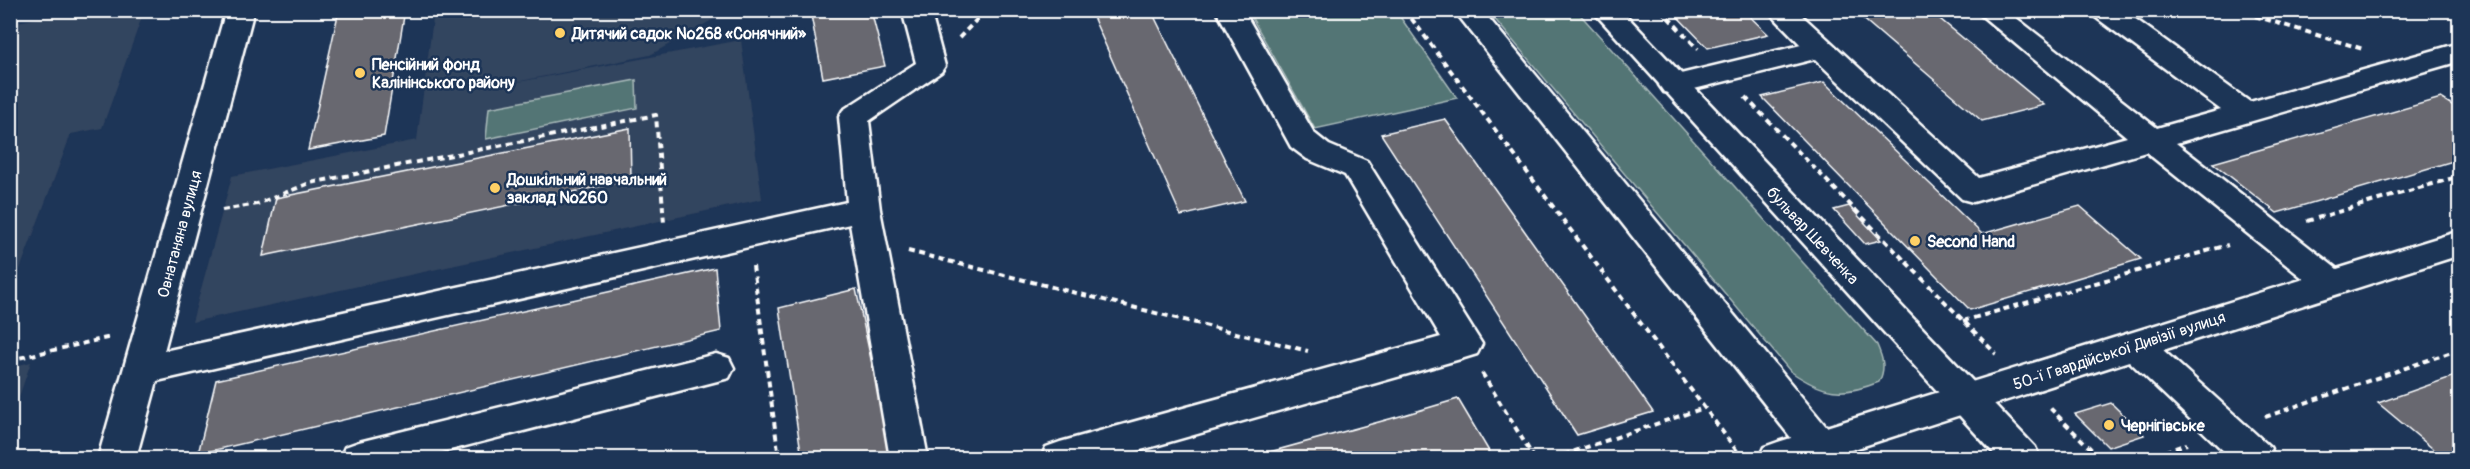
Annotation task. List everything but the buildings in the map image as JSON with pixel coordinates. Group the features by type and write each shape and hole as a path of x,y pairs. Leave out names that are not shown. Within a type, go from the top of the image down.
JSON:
{"street":[{"name":"Овнатаняна вулиця","path":"117,459 240,10"},
{"path":"909,459 866,226 854,117 931,66 915,10"},
{"path":"1060,459 1464,344 1356,168 1318,152 1302,140 1229,10"},
{"path":"1467,10 1824,452"},
{"name":"бульвар Шевченка","path":"1605,10 2020,459"},
{"path":"1780,10 1973,191 2460,52"},
{"path":"1988,10 2331,284"},
{"path":"2104,10 2245,113"},
{"path":"1674,85 1821,49"},
{"path":"141,370 749,236 866,226"},
{"name":"50-ї Гвардійської Дивізії вулиця","path":"1778,459 1824,452 1965,399 2459,244"},
{"path":"2134,345 2256,459"},
{"path":"359,459 716,368"}],"path":[{"path":"1405,10 1743,459"},
{"path":"1661,10 1964,321 2460,176"},
{"path":"2235,10 2415,64"},
{"path":"183,218 257,204 310,183 656,115 666,254"},
{"path":"866,226 1320,354"},
{"path":"749,236 779,459"},
{"path":"10,360 153,328"},
{"path":"1464,344 1534,459"},
{"path":"2145,459 2460,349"},
{"path":"1554,459 1704,408"},
{"path":"2079,437 2100,459"}],"shaded area":[{"path":"80,11 144,11 102,128 71,134 11,293 11,23"},
{"name":"Дошкільний навчальний заклад №260","path":"434,11 728,11 650,55 486,88 741,40 762,199 192,322 232,176 417,140"},
{"path":"31,362 11,420 11,367"}],"green space":[{"path":"1248,11 1396,11 1457,98 1315,129"},
{"path":"1488,11 1577,11 1877,345 1883,364 1879,382 1854,390 1833,391 1813,385 1790,371"},
{"path":"636,80 637,108 486,139 489,108"}],"place":[{"name":"Дитячий садок №268 «Сонячний»","path":"560,33"},
{"name":"Пенсійний фонд Калінінського району","path":"360,73"},
{"name":"Дошкільний навчальний заклад №260","path":"495,188"},
{"name":"Second Hand","path":"1915,241"},
{"name":"Чернігівське","path":"2109,425"}]}
